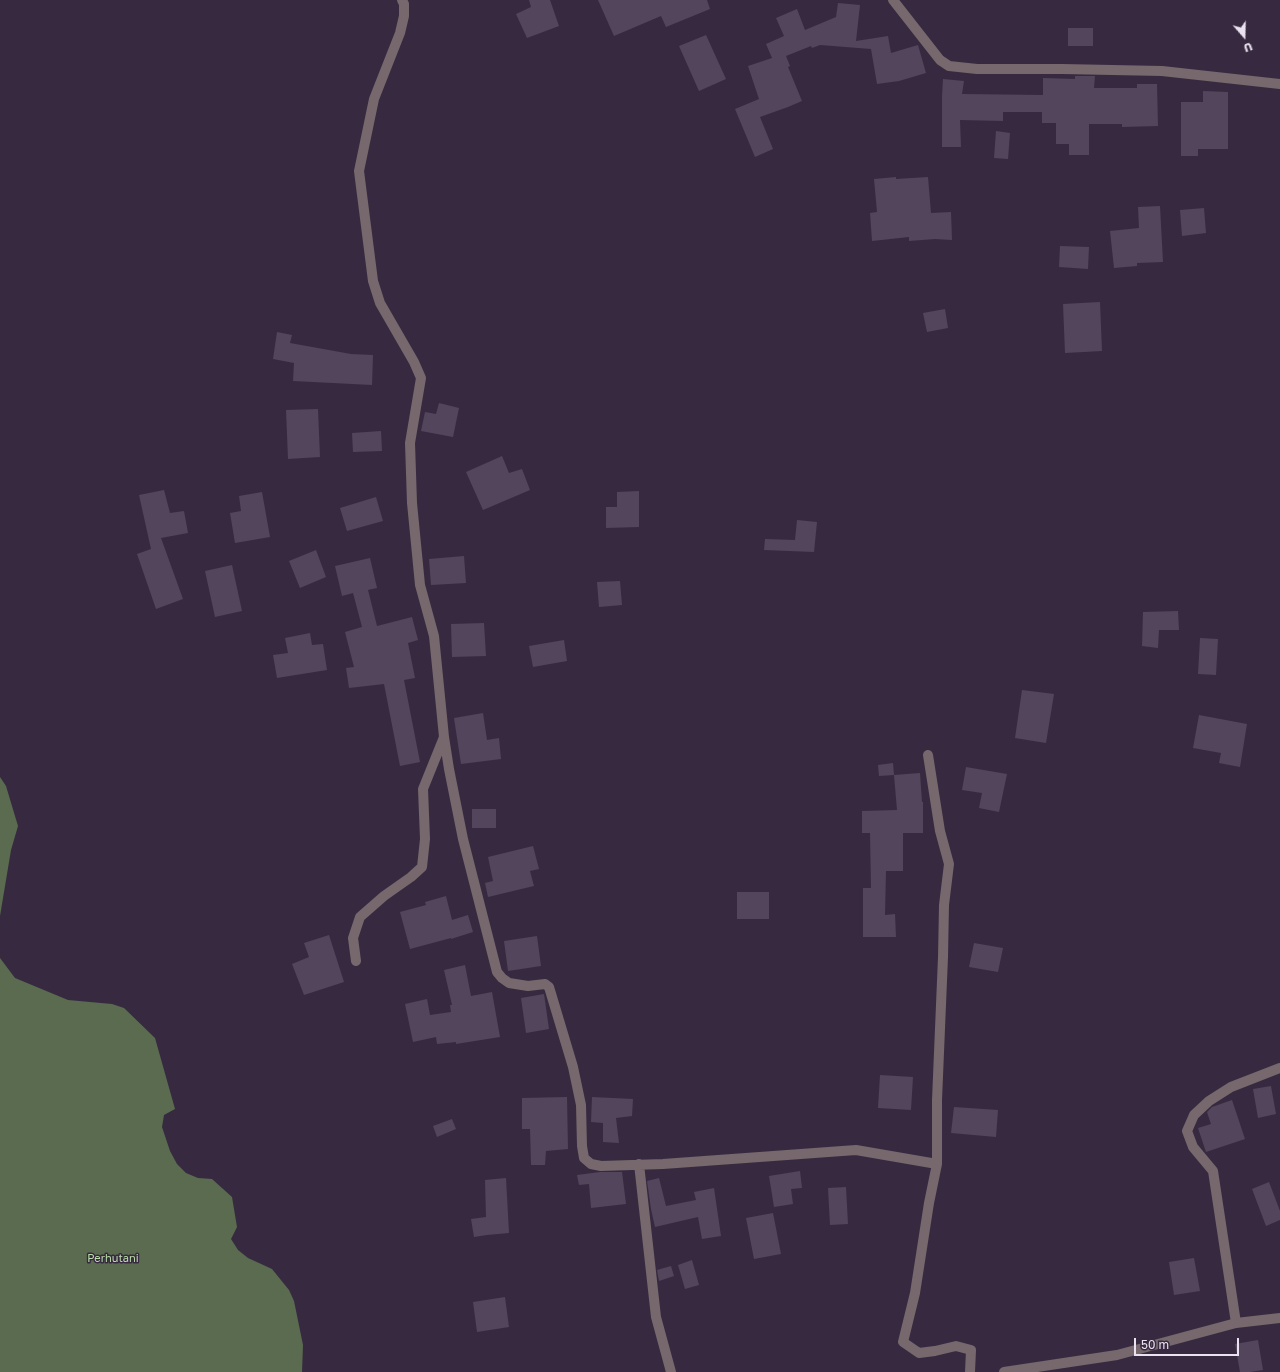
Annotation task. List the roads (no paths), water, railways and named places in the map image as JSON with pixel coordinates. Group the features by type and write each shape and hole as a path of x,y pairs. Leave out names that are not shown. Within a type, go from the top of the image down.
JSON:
{"street":[{"path":"402,0 404,4 404,16 400,33 374,99 359,171 373,281 380,303 414,362 421,378 410,443 412,502 420,585 434,636 448,769 464,839 498,972 502,978 510,983 528,986 545,984 549,987 573,1067 581,1105 582,1146 584,1158 591,1164 601,1166 663,1164 856,1150 937,1164"},
{"path":"893,0 940,60 949,66 977,70 1062,69 1162,71 1280,84"},
{"path":"356,962 353,938 360,917 384,896 411,877 422,867 425,839 423,789 444,737"},
{"path":"928,755 940,831 949,864 944,905 937,1100 937,1164 929,1203 915,1293 903,1342 919,1353 956,1346 971,1350 970,1372"},
{"path":"1236,1323 1213,1172 1193,1147 1187,1131 1194,1115 1209,1101 1231,1087 1280,1068"},
{"path":"639,1164 656,1317 671,1372"},
{"path":"1004,1372 1117,1355 1236,1323 1280,1318"}],"park label":[{"name":"Perhutani","path":"113,1259"}]}
